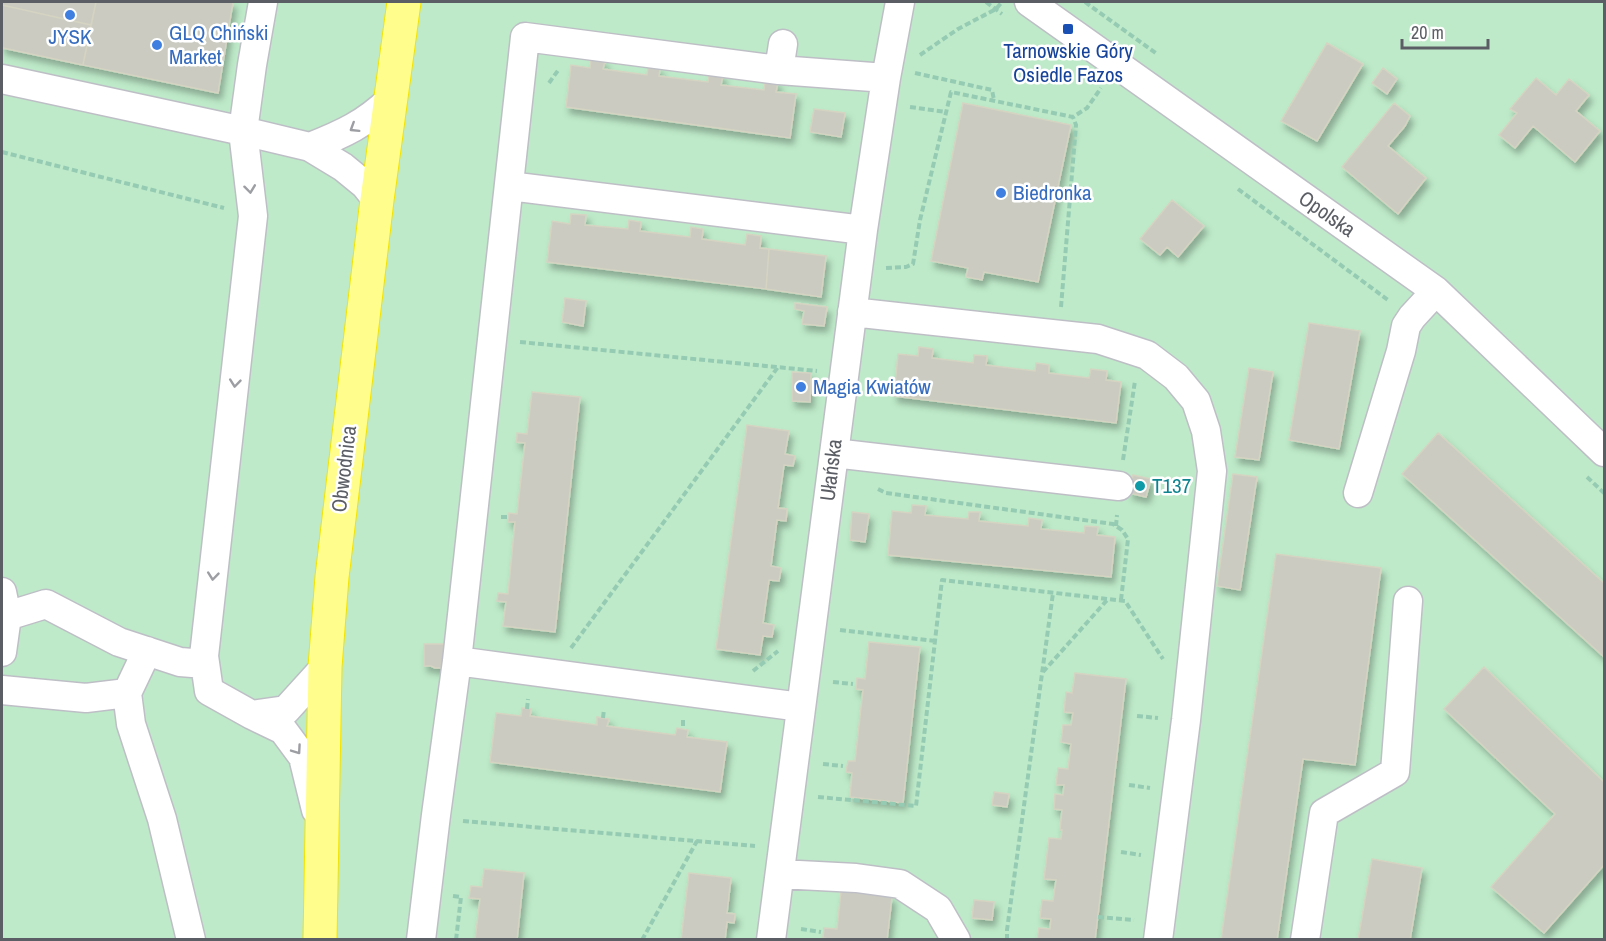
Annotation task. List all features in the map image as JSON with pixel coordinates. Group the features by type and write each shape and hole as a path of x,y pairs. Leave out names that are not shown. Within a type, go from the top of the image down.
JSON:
{"highway":[{"name":"Obwodnica","path":"320,939 325,667 332,577 377,200 404,2"}],"street":[{"path":"263,2 243,131 253,216 204,656 210,691 283,730 303,757 321,829"},
{"name":"Ułańska","path":"781,934 780,873 801,707 863,230 897,75 900,2"},
{"name":"Opolska","path":"1029,2 1436,291 1605,452"},
{"path":"421,939 457,661 525,37 781,57 897,75"},
{"path":"2,79 310,147 343,167 365,185 377,200"},
{"path":"310,147 344,134 374,115 390,99"},
{"path":"509,186 863,230"},
{"path":"1358,493 1401,351 1406,327 1436,291"},
{"path":"852,312 1098,339 1147,355 1176,377 1196,401 1206,431 1212,471 1186,721 1158,939"},
{"path":"834,453 1119,486"},
{"path":"1305,939 1324,813 1395,772 1408,601"},
{"path":"2,652 4,604 46,604 119,642 180,662 205,664"},
{"path":"147,651 127,693 131,724 162,819 191,939"},
{"path":"457,661 801,707"},
{"path":"252,715 286,710 325,667"},
{"path":"2,690 86,698 127,693"},
{"path":"780,873 856,878 900,884 938,909 956,939"}],"path":[{"path":"919,55 958,29 996,9"},
{"path":"897,75 992,90 993,100"},
{"path":"879,268 906,267 913,264 920,220 951,92 1073,117 1087,108 1104,88 1096,81"},
{"path":"903,106 946,112"},
{"path":"1058,334 1076,125 1073,117"},
{"path":"2,152 253,216"},
{"path":"1230,183 1412,317"},
{"path":"492,339 826,372"},
{"path":"553,673 778,368"},
{"path":"1116,526 1119,486 1135,378"},
{"path":"1580,470 1605,493"},
{"path":"876,487 886,493 1113,524 1122,530 1128,539 1121,600"},
{"path":"808,797 916,806 942,580 1125,601 1165,661"},
{"path":"1007,939 1053,593"},
{"path":"1042,673 1108,599"},
{"path":"830,629 935,641"},
{"path":"824,681 853,684"},
{"path":"1137,716 1158,718 1156,729"},
{"path":"813,763 843,766"},
{"path":"436,818 765,847"},
{"path":"642,939 697,842"},
{"path":"1140,866 1141,855"},
{"path":"456,939 461,897"},
{"path":"1132,930 1135,909"},
{"path":"781,934 821,932"}],"green space":[{"path":"2,2 1604,2 1604,939 2,940"}],"building":[{"name":"JYSK","path":"2,2 96,2 91,25 2,5"},
{"name":"GLQ Chiński Market","path":"96,2 233,2 218,93 83,65"},
{"path":"2,5 91,25 83,65 3,48"},
{"path":"1327,43 1363,64 1317,141 1281,121"},
{"path":"591,59 605,61 603,69 647,75 648,66 660,68 659,76 708,82 709,74 723,75 721,85 764,90 765,81 778,82 776,92 796,94 790,138 566,107 571,65 590,68"},
{"path":"1383,68 1397,79 1387,94 1372,83"},
{"path":"1536,78 1556,95 1569,79 1589,95 1576,111 1600,131 1575,162 1533,126 1515,148 1499,135 1517,113 1510,109"},
{"name":"Biedronka","path":"963,103 1071,125 1038,282 984,272 982,280 966,277 968,268 931,261"},
{"path":"1394,103 1410,116 1405,126 1388,146 1426,178 1398,214 1342,167"},
{"path":"814,109 845,113 841,137 810,132"},
{"path":"1172,200 1204,226 1178,257 1167,247 1160,255 1140,239"},
{"path":"571,214 586,215 585,225 628,229 629,220 641,222 640,231 690,237 691,227 703,229 702,239 745,245 747,234 761,236 760,248 769,249 766,289 547,262 552,221 570,224"},
{"path":"769,249 826,256 821,297 766,289"},
{"path":"565,298 586,301 583,326 562,322"},
{"path":"795,303 827,307 824,326 802,324 804,311 795,309"},
{"path":"1309,323 1360,331 1339,449 1289,440"},
{"path":"919,347 933,349 932,358 973,363 974,355 987,356 986,365 1035,371 1036,363 1044,364 1049,365 1049,373 1089,378 1091,369 1107,371 1106,380 1121,382 1116,423 894,396 898,354 918,356"},
{"path":"1249,368 1273,372 1259,460 1235,457"},
{"name":"Magia Kwiatów","path":"792,372 811,373 810,402 792,401"},
{"path":"532,392 580,397 555,632 503,626 506,602 497,601 498,593 508,594 515,522 508,522 509,513 517,514 525,443 516,442 517,433 527,434"},
{"path":"747,425 789,431 785,454 795,456 793,466 784,465 778,508 787,509 786,521 777,520 771,566 781,568 779,581 769,580 763,623 774,625 772,637 763,636 760,655 716,649"},
{"path":"1438,433 1604,583 1604,657 1402,474"},
{"path":"1233,474 1257,477 1240,590 1217,586"},
{"name":"T137","path":"1133,475 1151,479 1146,497 1129,493"},
{"path":"912,505 926,506 925,515 968,519 969,512 980,512 979,521 1028,526 1029,518 1042,520 1041,529 1084,533 1085,526 1098,527 1097,535 1115,537 1111,577 888,555 892,511 911,513"},
{"path":"852,512 869,514 865,542 850,540"},
{"path":"1276,554 1381,568 1355,765 1303,759 1277,940 1221,940"},
{"path":"869,642 920,647 903,803 850,797 852,773 846,772 848,761 855,761 863,690 856,689 857,678 865,679"},
{"path":"424,644 446,644 443,668 424,666"},
{"path":"1484,667 1604,782 1604,865 1544,933 1491,887 1555,814 1444,709"},
{"path":"1075,673 1126,679 1095,940 1037,940 1039,928 1050,929 1051,919 1040,918 1042,900 1053,901 1056,880 1044,879 1049,838 1061,839 1062,810 1054,809 1055,794 1063,795 1064,785 1056,785 1058,768 1068,769 1071,744 1061,742 1063,725 1071,725 1073,713 1064,712 1066,692 1072,693"},
{"path":"522,708 531,709 530,716 597,725 597,717 609,719 607,726 675,735 677,728 688,730 687,737 727,742 720,792 490,762 496,713 521,716"},
{"path":"994,792 1009,794 1007,807 992,805"},
{"path":"1372,859 1422,868 1410,940 1358,940"},
{"path":"484,869 524,873 517,940 475,940 480,899 469,898 471,886 482,887"},
{"path":"689,873 731,878 727,913 735,914 734,923 727,922 725,940 681,940"},
{"path":"841,891 892,897 887,940 823,938 824,928 837,929"},
{"path":"974,900 994,902 992,920 972,918"}],"place":[{"name":"JYSK","path":"70,15"},
{"name":"Tarnowskie Góry Osiedle Fazos","path":"1068,29"},
{"name":"GLQ Chiński Market","path":"157,45"},
{"name":"Biedronka","path":"1001,193"},
{"name":"Magia Kwiatów","path":"801,387"},
{"name":"T137","path":"1140,486"}]}
